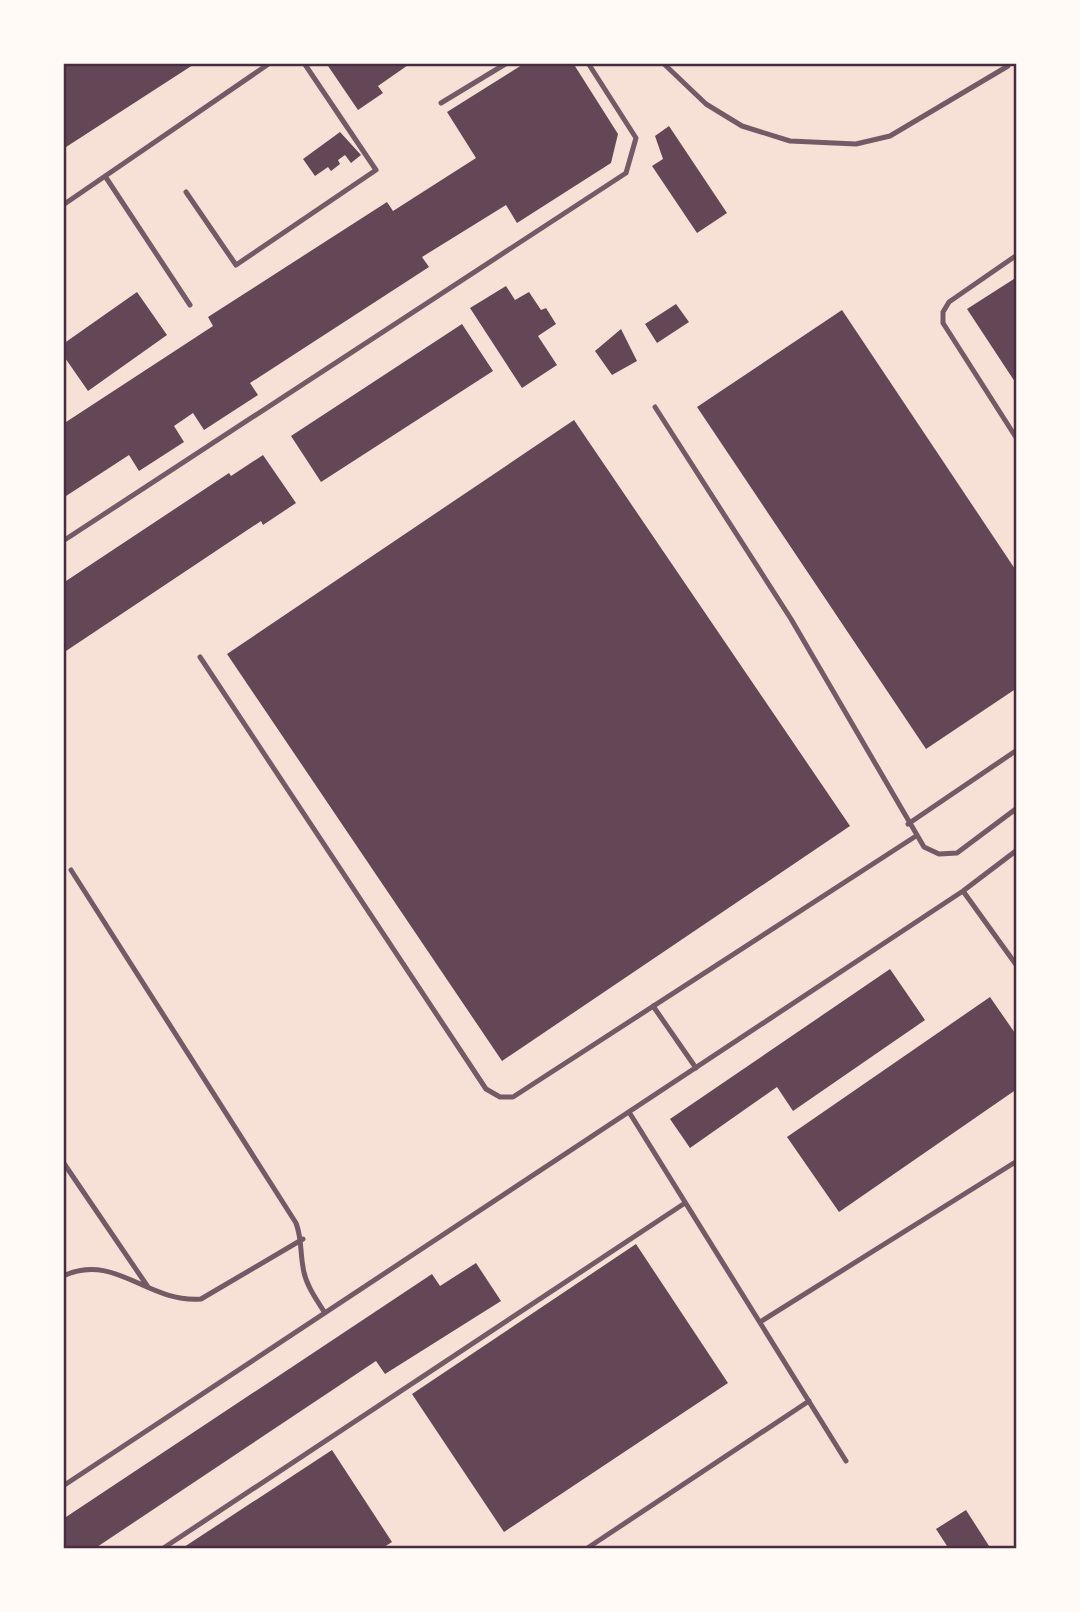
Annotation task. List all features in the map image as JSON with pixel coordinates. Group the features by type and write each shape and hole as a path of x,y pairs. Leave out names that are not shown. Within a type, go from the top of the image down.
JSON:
{"lane":[{"path":"63,205 270,63"},
{"path":"186,192 236,265 376,170 304,63"},
{"path":"442,103 507,63"},
{"path":"63,541 626,173 636,138 588,63"},
{"path":"663,63 706,104 742,126 790,141 856,144 890,136 1008,66"},
{"path":"105,176 190,305"},
{"path":"1017,255 949,302 943,313 943,323 1017,439"},
{"path":"655,407 790,619 908,824 924,847 939,853 957,853 1017,808"},
{"path":"200,657 486,1089 500,1097 513,1097 916,836"},
{"path":"908,824 1017,750"},
{"path":"64,1485 962,891 1017,850"},
{"path":"71,870 296,1223 303,1240 302,1267 307,1283 325,1313"},
{"path":"962,891 1017,966"},
{"path":"653,1006 696,1068"},
{"path":"629,1112 846,1461"},
{"path":"760,1322 1017,1161"},
{"path":"63,1162 149,1289"},
{"path":"162,1549 685,1203"},
{"path":"63,1276 80,1268 100,1268 149,1289 184,1300 201,1299 303,1240"},
{"path":"586,1549 808,1401"}],"building":[{"path":"63,63 196,63 63,149"},
{"path":"326,63 411,63 378,86 383,93 358,110"},
{"path":"525,63 573,63 618,134 611,163 517,223 506,205 422,257 429,267 250,383 258,395 204,430 193,413 174,426 184,442 139,471 129,455 63,498 63,424 213,326 208,317 387,202 393,211 476,158 447,112"},
{"path":"669,126 727,213 697,233 652,166 663,159 655,136"},
{"path":"340,132 361,155 351,163 345,155 338,160 340,164 331,171 328,167 315,176 303,159"},
{"path":"1017,277 1017,385 967,309"},
{"path":"506,286 515,300 529,292 541,310 546,308 556,324 538,336 557,365 522,388 470,308"},
{"path":"137,292 167,335 88,391 63,355 63,344"},
{"path":"676,304 689,322 657,343 645,324"},
{"path":"842,310 1017,572 1017,688 926,749 697,407"},
{"path":"462,324 493,371 321,482 291,436"},
{"path":"621,329 637,361 612,375 595,351"},
{"path":"574,420 850,826 502,1061 227,654"},
{"path":"263,455 296,503 263,525 261,521 63,653 63,583 229,473 231,476"},
{"path":"890,969 925,1020 793,1111 777,1087 690,1148 670,1119"},
{"path":"990,997 1017,1036 1017,1089 839,1212 787,1137"},
{"path":"636,1244 728,1383 504,1532 412,1394"},
{"path":"476,1263 501,1301 385,1374 376,1361 94,1549 63,1549 63,1519 432,1274 440,1286"},
{"path":"332,1450 392,1542 381,1549 181,1549"},
{"path":"966,1510 991,1549 949,1549 936,1529"}]}
